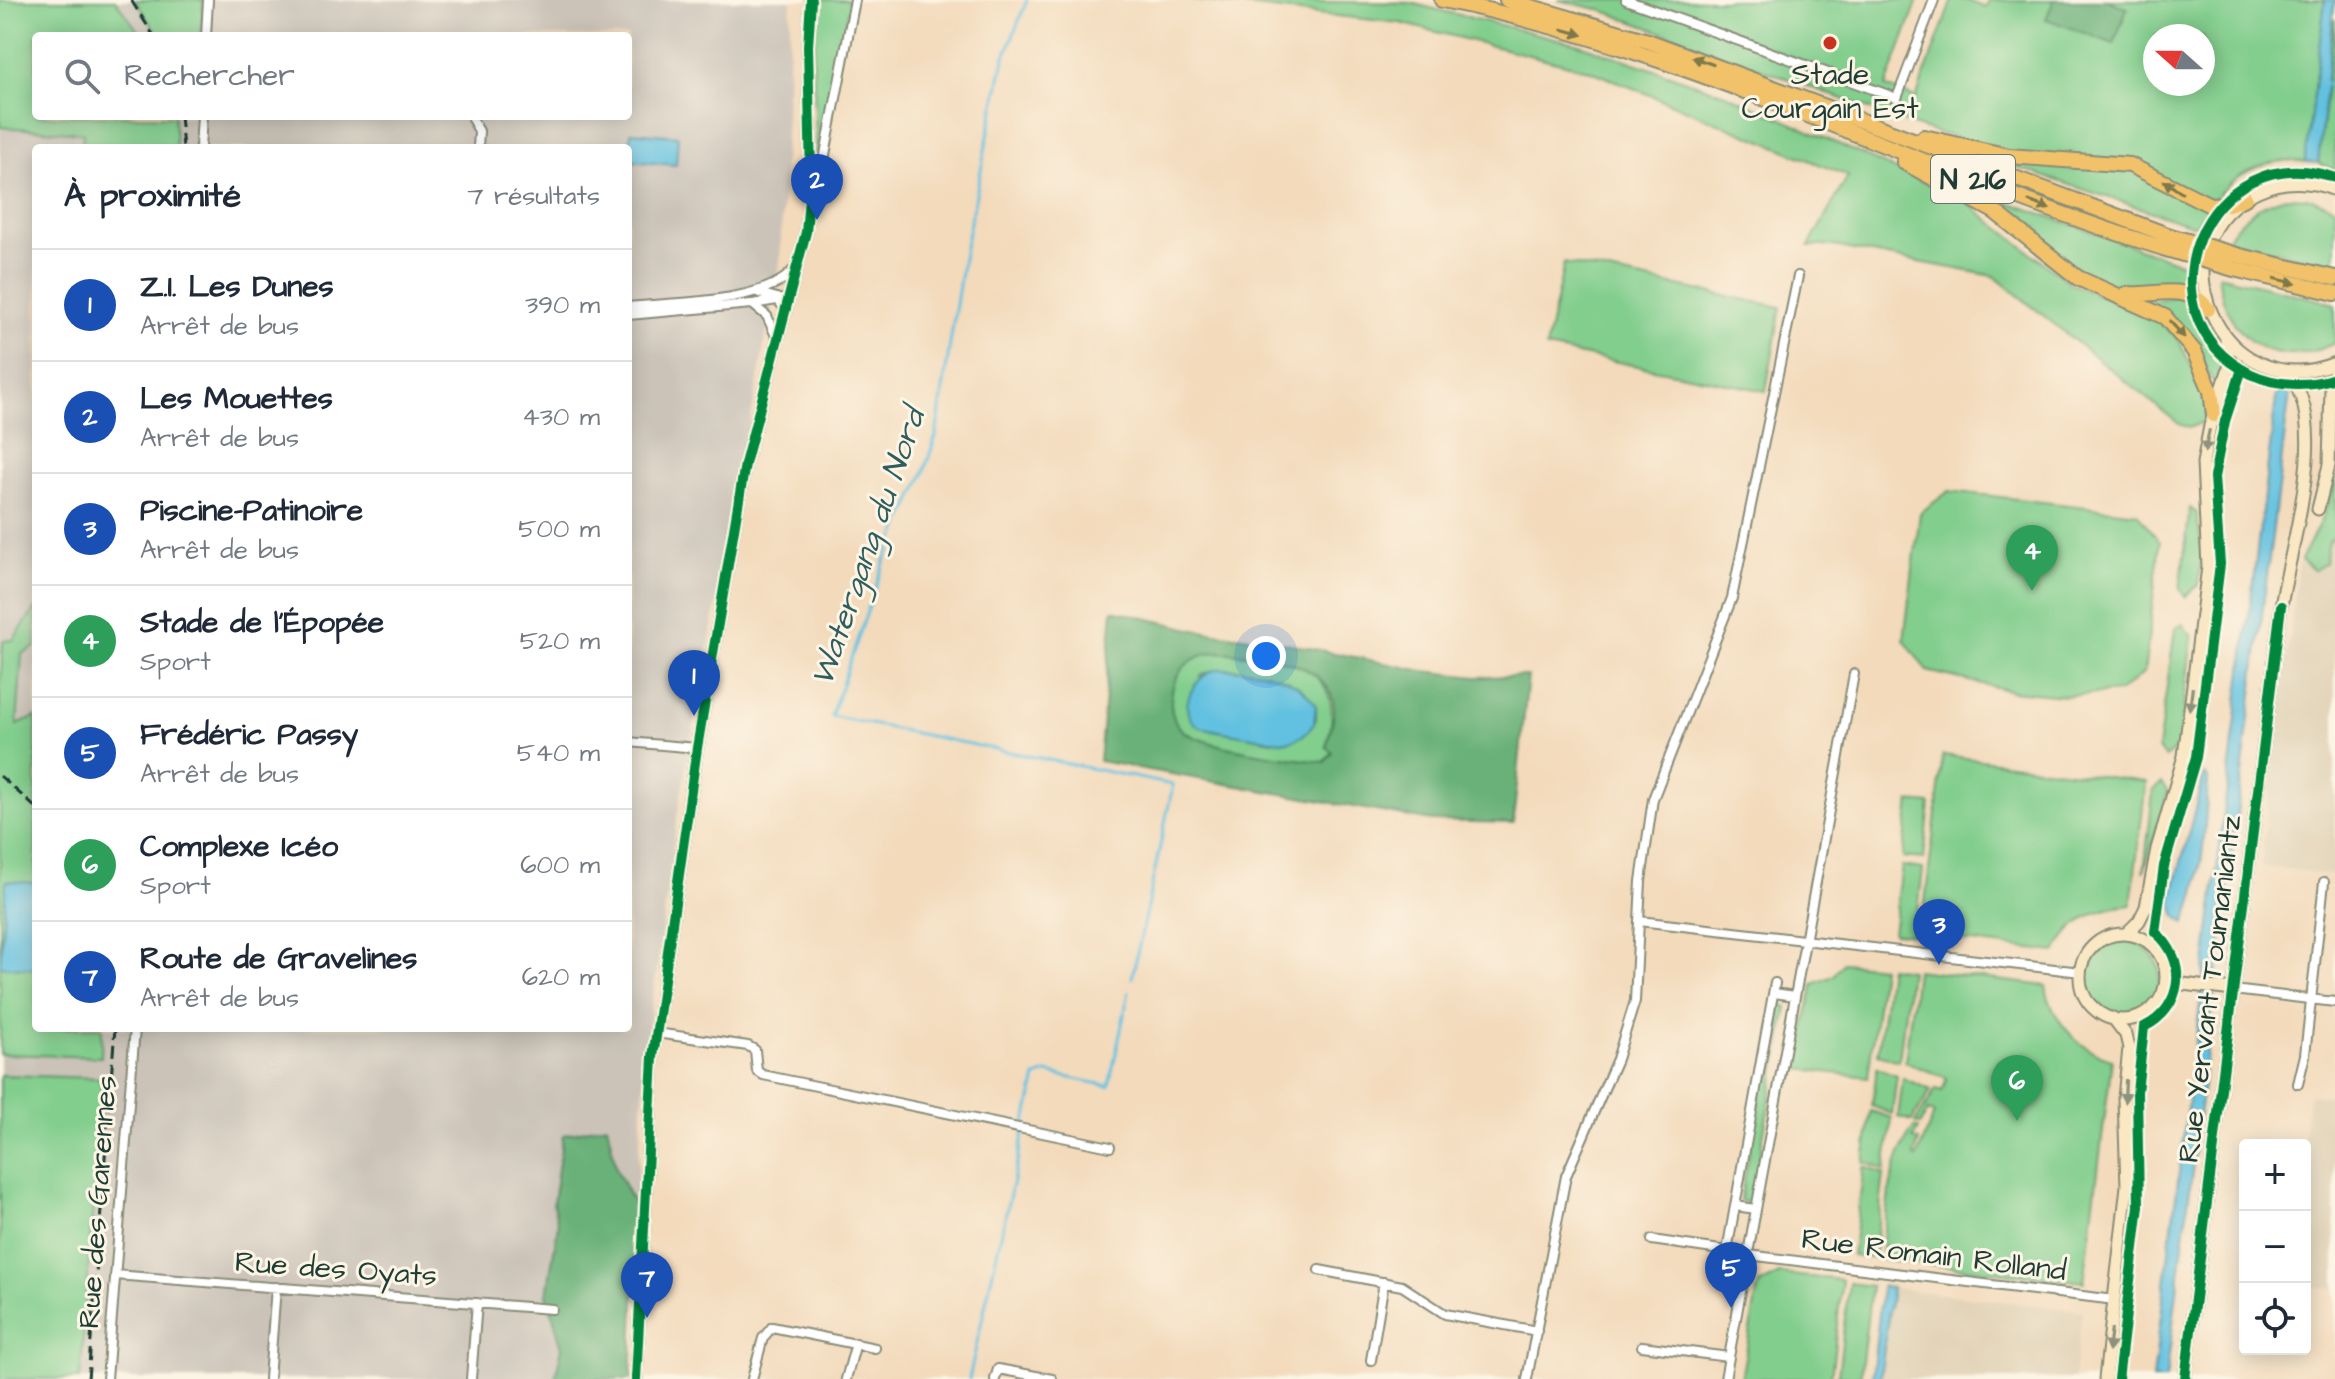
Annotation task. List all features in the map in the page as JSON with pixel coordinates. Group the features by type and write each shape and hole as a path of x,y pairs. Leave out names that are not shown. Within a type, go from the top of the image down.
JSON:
{"highway":[{"name":"N 216","path":"1442,0 1601,40 2043,207 2335,293"},
{"name":"N 216","path":"1507,0 1648,41 2167,242"},
{"path":"1783,107 1949,184 2006,219 2068,271 2158,312 2182,333 2211,391 2214,415"},
{"path":"1881,129 1905,130 1973,150 2009,156 2130,165 2151,173 2194,200 2210,205 2221,206 2245,198"},
{"name":"N 216","path":"2237,262 2335,278"},
{"path":"2111,291 2138,295 2186,293 2201,300 2208,309"}],"street":[{"path":"206,32 208,0"},
{"path":"636,1379 648,1112 656,1033 697,748 747,456 800,259 811,179 808,46 811,0"},
{"path":"811,179 820,175 823,165 855,0"},
{"path":"1626,0 1897,98 1934,0"},
{"path":"200,144 202,120"},
{"path":"473,120 479,131 478,144"},
{"path":"2334,189 2311,183 2285,183 2245,198 2225,216 2208,247 2203,282 2208,309 2226,339 2247,357 2282,370 2305,371 2335,363"},
{"path":"751,293 782,281 800,259"},
{"path":"1527,1379 1566,1176 1617,1059 1635,1001 1643,862 1653,799 1732,598 1798,276"},
{"path":"632,315 781,300 793,288"},
{"path":"632,307 751,293 769,294 781,300"},
{"path":"781,300 785,319"},
{"path":"752,304 770,320 777,346"},
{"path":"2126,934 2139,921 2146,907 2153,865 2184,756 2208,567 2203,474 2214,415 2230,365 2226,339"},
{"name":"Rue Yervant Toumaniantz","path":"2185,1379 2281,606 2316,491 2320,425 2317,404 2309,389 2282,370"},
{"name":"Rue Yervant Toumaniantz","path":"2294,556 2311,526 2329,465 2331,386 2335,370"},
{"path":"1725,1379 1854,674"},
{"path":"632,742 697,748"},
{"path":"2298,1084 2312,999 2324,882"},
{"path":"1639,921 2081,972"},
{"path":"2105,1379 2127,1186 2124,1098 2129,1048 2126,1035 2113,1018 2090,1003 2083,991 2081,972 2087,955 2096,944 2108,937 2126,934 2144,940 2158,952 2164,964 2166,982 2160,999 2147,1012 2131,1019 2113,1018"},
{"path":"2166,982 2335,1002"},
{"path":"1652,1240 1727,1251 1774,988 1795,996"},
{"name":"Rue des Garennes","path":"107,1379 135,1032"},
{"path":"656,1033 748,1046 755,1050 757,1071 763,1075 1110,1147"},
{"path":"1735,1206 1756,1209"},
{"name":"Rue Romain Rolland","path":"1748,1255 2115,1300"},
{"path":"1319,1270 1407,1288 1445,1314 1537,1331"},
{"name":"Rue des Oyats","path":"115,1275 552,1309"},
{"path":"1371,1360 1384,1282"},
{"path":"269,1379 276,1287"},
{"path":"471,1379 477,1303"},
{"path":"752,1379 763,1338 772,1327 875,1348"},
{"path":"846,1379 856,1343"},
{"path":"1642,1346 1729,1357"},
{"path":"995,1379 998,1369 1052,1379"}],"shaded area":[{"path":"0,0 791,0 780,261 678,811 647,1040 624,1379 0,1379"},
{"path":"2335,517 2335,875 2261,866 2299,562"},
{"path":"2310,1094 2335,1097 2335,1289 2311,1287 2311,1139 2304,1139"},
{"path":"1892,1288 2082,1311 2074,1379 1880,1379"}],"green space":[{"path":"0,0 115,0 139,32 32,32 32,120 174,120 176,144 82,144 83,133 0,127"},
{"path":"135,0 203,0 201,32 156,32"},
{"path":"818,0 848,0 849,6 817,167 813,57"},
{"path":"1191,0 1410,3 1579,44 1728,95 1964,200 2071,284 2157,319 2178,339 2197,377 2207,412 2203,422 2189,428 2179,424 1994,276 1834,246 1809,246 1848,176 1589,70 1400,23"},
{"path":"1558,0 1918,0 1886,87 1916,98 1952,0 1966,0 1986,8 1989,0 2054,0 2046,19 2127,8 2107,0 2325,0 2305,162 2269,163 2240,176 2215,198 2195,226 1982,156 1972,142 1924,129 1601,10"},
{"path":"2054,0 2107,0 2127,8 2114,44 2046,19"},
{"path":"2335,19 2335,171 2318,163"},
{"path":"1957,184 2184,264 2187,287 2133,292 2083,278"},
{"path":"2286,197 2312,198 2335,208 2335,265 2226,240 2252,212"},
{"path":"1564,263 1781,307 1766,391 1546,348"},
{"path":"2218,275 2335,304 2335,343 2292,354 2273,352 2256,345 2231,318"},
{"path":"2177,296 2200,312 2215,334 2221,360 2217,389 2186,330 2146,302"},
{"path":"2335,477 2335,535 2329,542 2325,563 2314,570 2301,560 2324,514"},
{"path":"1949,491 2137,513 2160,542 2144,673 2119,692 2065,696 2012,691 1927,671 1904,640 1920,513"},
{"path":"2190,508 2197,513 2202,554 2198,585 2185,597 2180,589"},
{"path":"1113,610 1195,630 1285,643 1424,671 1476,677 1528,676 1513,823 1432,821 1099,761","holes":["1218,652 1289,662 1320,679 1330,692 1334,709 1326,747 1332,752 1325,762 1226,747 1190,735 1180,728 1172,712 1175,681 1192,660"]},
{"path":"32,614 32,649 22,654 17,725 32,719 32,1032 102,1032 101,1057 0,1054 0,683 3,641 13,640"},
{"path":"2182,624 2192,637 2179,746 2165,758 2158,749 2175,629"},
{"path":"1211,653 1243,654 1288,662 1321,681 1329,697 1332,718 1326,746 1332,751 1324,762 1226,747 1190,735 1180,728 1171,706 1175,681 1187,664","holes":["1218,669 1273,675 1298,687 1316,707 1316,719 1310,729 1272,741 1215,730 1200,676"]},
{"path":"1943,755 2146,782 2131,905 2106,909 2086,918 2069,932 2055,952 1921,936"},
{"path":"2161,783 2168,792 2144,872 2153,791"},
{"path":"1910,802 1930,804 1924,859 1903,857"},
{"path":"1902,866 1923,869 1915,935 1893,933"},
{"path":"2123,941 2137,944 2149,952 2157,964 2160,978 2157,992 2149,1004 2137,1012 2123,1015 2109,1012 2097,1004 2089,992 2086,978 2089,964 2097,952 2109,944"},
{"path":"1843,963 1882,967 1868,1077 1797,1069 1813,984 1833,976"},
{"path":"1889,967 1910,970 1899,1061 1878,1054"},
{"path":"1916,970 2046,986 2054,1010 2068,1032 2088,1049 2112,1059 2084,1282 1881,1259 1893,1173 1914,1127 1918,1129 1913,1139 1919,1141 1914,1156 1917,1158 1934,1113 1928,1111 1920,1125 1915,1123 1936,1089 1942,1091 1947,1078 1905,1062"},
{"path":"1778,1000 1787,1007 1751,1203 1740,1201"},
{"path":"1877,1068 1897,1075 1892,1114 1872,1106"},
{"path":"0,1075 99,1078 102,1087 80,1379 0,1379"},
{"path":"1903,1078 1931,1090 1912,1121 1898,1117"},
{"path":"1871,1111 1892,1118 1885,1170 1864,1162"},
{"path":"607,1125 617,1171 638,1212 631,1379 555,1379 562,1348 547,1294 558,1225 553,1203 563,1135"},
{"path":"1864,1167 1884,1174 1874,1258 1852,1256"},
{"path":"1779,1274 1842,1280 1831,1379 1741,1379 1759,1285"},
{"path":"1849,1283 1871,1286 1860,1378 1838,1376"}],"water":[{"path":"2325,0 2335,0 2318,163 2305,162"},
{"path":"631,132 678,136 676,165 632,161"},
{"path":"2277,391 2290,392 2166,1379 2153,1379"},
{"path":"1218,669 1259,672 1286,680 1308,695 1316,706 1314,724 1303,735 1289,741 1198,726 1188,712 1190,694 1201,678"},
{"path":"2204,774 2208,778 2202,852 2196,889 2185,923 2176,916 2171,901"},
{"path":"6,881 32,883 32,969 0,966"},
{"path":"1882,1286 1892,1288 1880,1379 1872,1379"}],"waterway":[{"name":"Watergang du Nord","path":"1027,0 1004,59 964,252 936,436 923,475 885,560 831,716 1173,785 1132,978"},
{"path":"2323,83 2335,87"},
{"name":"Watergang du Nord","path":"969,1379 1036,1077 1047,1073 1109,1086 1129,992"}],"railway":[{"path":"131,0 151,32"},
{"path":"180,120 183,144"},
{"path":"0,776 32,804"},
{"path":"88,1379 115,1032"}],"cycle path":[{"path":"636,1379 653,1057 697,748 745,464 806,232 811,179 808,46 811,0"},
{"path":"2335,178 2290,171 2251,181 2221,205 2200,237 2191,275 2196,313 2215,347 2251,374 2293,384 2335,378"},
{"path":"2118,1379 2139,1206 2137,1092 2144,1027 2167,1008 2177,983 2173,956 2155,932 2164,866 2196,757 2220,564 2214,477 2225,421 2242,369"},
{"path":"2185,1379 2281,606"}],"place":[{"name":"Stade Courgain Est","path":"1830,43"},
{"name":"Les Mouettes","path":"817,220"},
{"name":"Stade de l'Épopée","path":"2032,591"},
{"name":"Z.I. Les Dunes","path":"694,716"},
{"name":"Piscine-Patinoire","path":"1939,965"},
{"name":"Complexe Icéo","path":"2017,1121"},
{"name":"Frédéric Passy","path":"1731,1308"},
{"name":"Route de Gravelines","path":"647,1318"}]}
